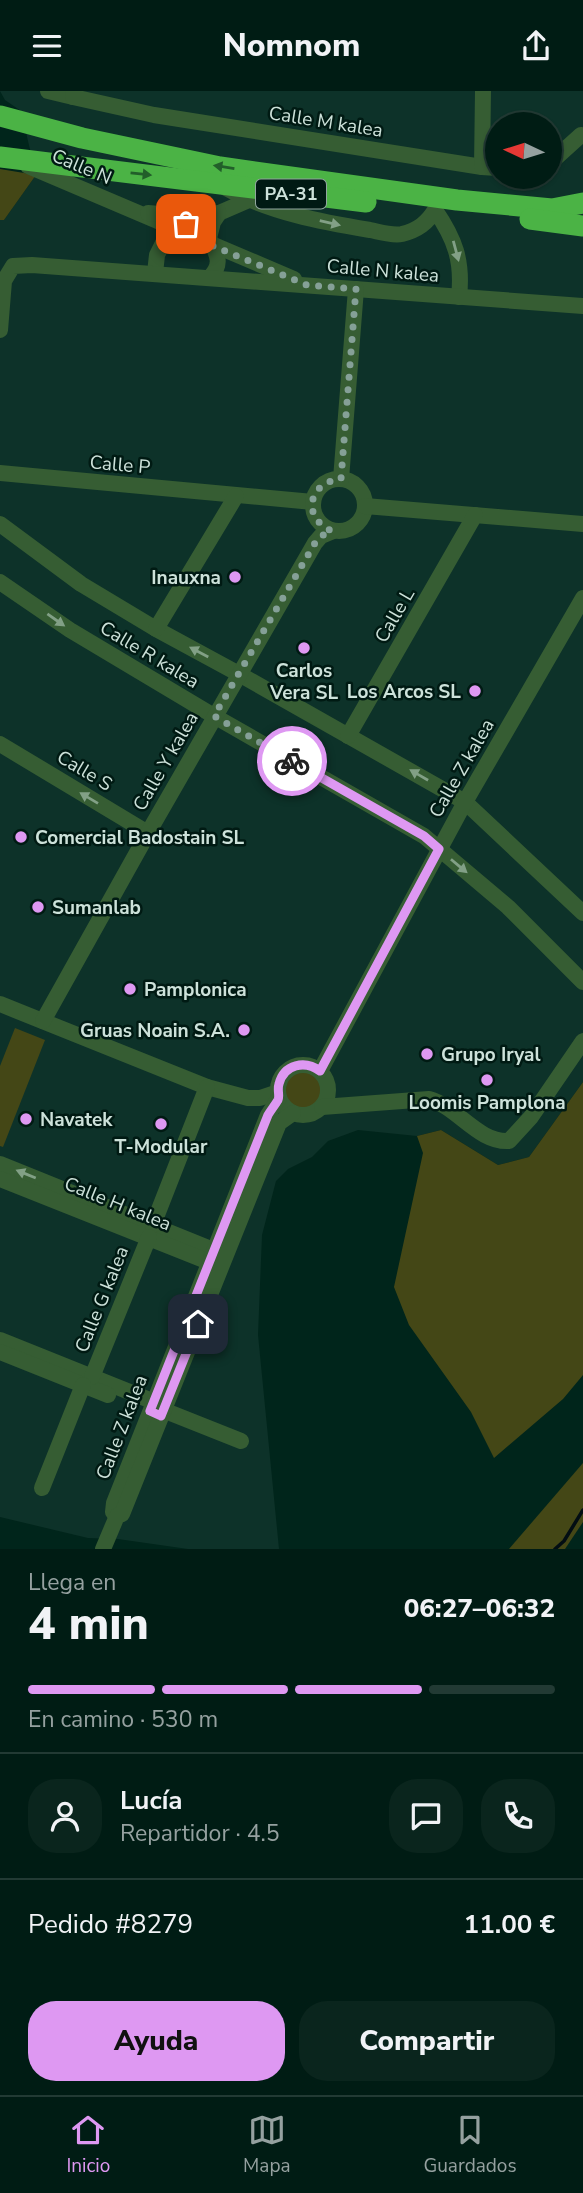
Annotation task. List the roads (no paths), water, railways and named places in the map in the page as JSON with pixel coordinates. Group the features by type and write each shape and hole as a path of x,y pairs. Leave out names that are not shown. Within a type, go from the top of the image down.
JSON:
{"highway":[{"path":"0,116 82,138 220,167 457,200 552,209 583,203"},
{"name":"PA-31","path":"6,158 583,226"}],"street":[{"name":"Calle M kalea","path":"48,91 74,94 154,115 485,166"},
{"path":"483,91 485,116"},
{"path":"562,152 581,135"},
{"name":"Calle N","path":"6,158 307,285"},
{"path":"220,184 249,201 337,225 398,235 427,222 435,209 453,239 460,265 459,297"},
{"name":"Calle N","path":"135,212 196,217 219,213 249,201"},
{"path":"210,277 219,263 219,256 209,238 219,213"},
{"name":"Calle N","path":"155,273 160,245 196,217"},
{"name":"Calle N kalea","path":"0,330 4,281 13,266 155,273 583,306"},
{"path":"341,479 356,289"},
{"name":"Calle P","path":"0,473 313,502"},
{"path":"341,479 351,481 359,488 364,496 365,506 358,523 342,531 332,531 315,517 313,502 322,484 341,479"},
{"path":"156,629 236,496"},
{"path":"365,506 583,524"},
{"name":"Calle L","path":"348,736 475,515"},
{"name":"Calle R kalea","path":"0,524 80,584 465,802 583,913"},
{"name":"Calle Y kalea","path":"43,1021 214,716 315,543 321,536 332,531"},
{"name":"Calle R kalea","path":"0,582 70,630 424,836 508,907 583,982"},
{"name":"Calle Z kalea","path":"320,1071 465,802 583,598"},
{"name":"Calle S","path":"0,744 148,833"},
{"path":"0,1004 207,1087 248,1098 279,1095"},
{"path":"322,1107 328,1093 325,1077 320,1071 305,1064 289,1068 279,1082 279,1095 284,1106 293,1113 310,1114 322,1107 429,1099 444,1105 488,1136 500,1141 509,1140 531,1117 583,1041"},
{"name":"Calle H kalea","path":"151,1231 207,1087"},
{"name":"Calle Z kalea","path":"103,1549 117,1516 113,1512 114,1503 159,1409 268,1115 279,1095"},
{"name":"Calle Z kalea","path":"217,1258 279,1122 293,1113"},
{"name":"Calle H kalea","path":"0,1164 217,1258"},
{"name":"Calle H kalea","path":"0,1179 151,1231"},
{"name":"Calle G kalea","path":"42,1488 151,1231"},
{"name":"Calle G kalea","path":"0,1340 87,1381"},
{"name":"Calle G kalea","path":"0,1352 87,1381 241,1441"}],"waterway":[{"path":"555,1549 564,1541 583,1510"}],"place":[{"name":"Inauxna","path":"235,577"},
{"name":"Carlos Vera SL","path":"304,648"},
{"name":"Los Arcos SL","path":"475,691"},
{"name":"Comercial Badostain SL","path":"21,837"},
{"name":"Sumanlab","path":"38,907"},
{"name":"Pamplonica","path":"130,989"},
{"name":"Gruas Noain S.A.","path":"244,1030"},
{"name":"Grupo Iryal","path":"427,1054"},
{"name":"Loomis Pamplona","path":"487,1080"},
{"name":"Navatek","path":"26,1119"},
{"name":"T-Modular","path":"161,1124"}]}
